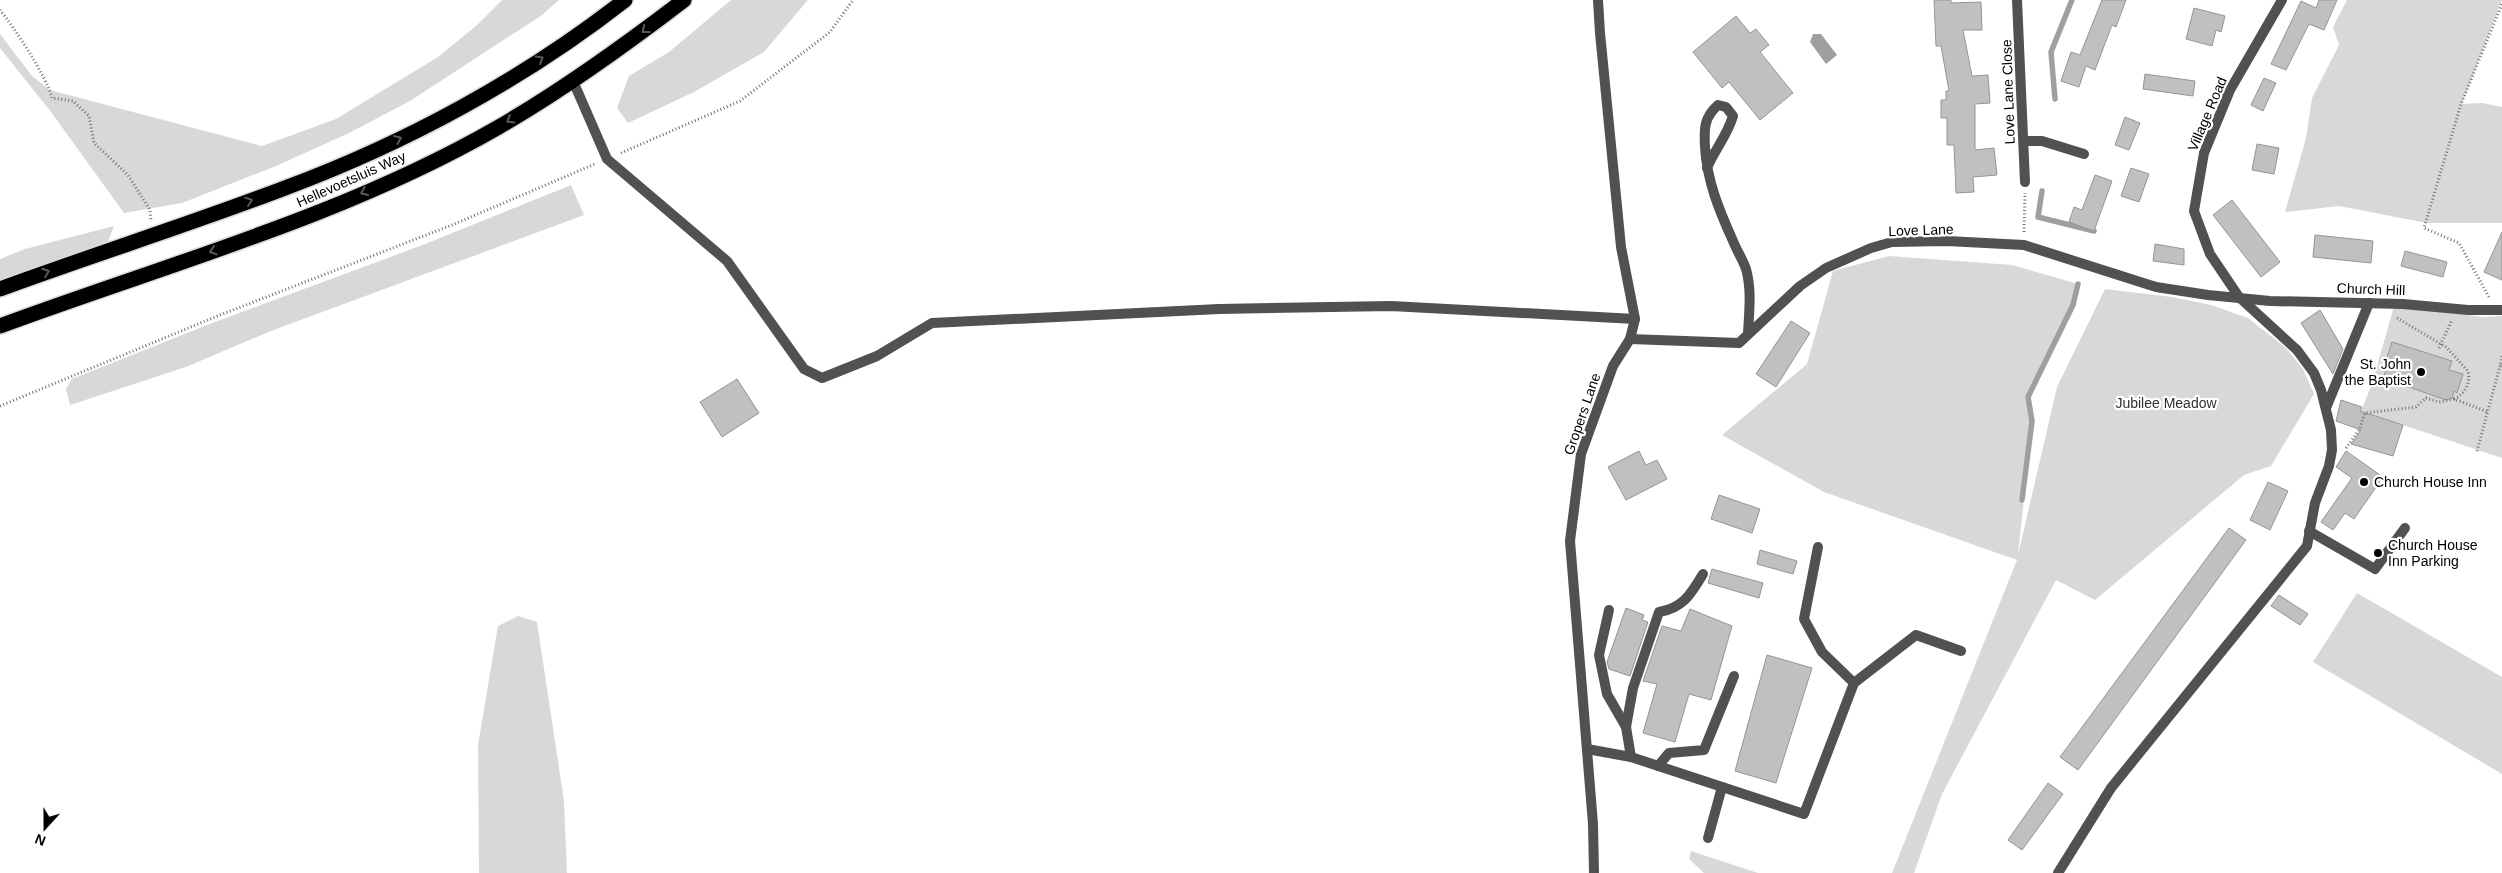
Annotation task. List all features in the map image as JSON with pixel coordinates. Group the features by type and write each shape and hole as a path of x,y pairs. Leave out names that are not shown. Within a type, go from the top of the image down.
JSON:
{"highway":[{"name":"Hellevoetsluis Way","path":"0,289 287,188 410,134 553,52 625,0"},
{"name":"Hellevoetsluis Way","path":"0,326 309,216 422,166 480,137 573,81 623,47 684,0"}],"street":[{"name":"Gropers Lane","path":"1594,873 1593,824 1570,541 1581,454 1613,366 1630,339 1635,319 1621,247 1598,0"},
{"name":"Love Lane Close","path":"2016,0 2025,182"},
{"name":"Village Road","path":"2282,0 2230,90 2204,153 2194,212 2210,254 2239,297 2297,350 2314,373 2326,408 2332,450"},
{"path":"573,81 607,159 727,261 804,369 822,378 877,356 932,323 1219,309 1392,306 1635,319"},
{"path":"1707,168 1713,154 1726,138 1733,116 1726,107 1718,105 1710,112 1705,124 1707,168 1712,191 1746,268 1749,285 1748,334"},
{"path":"2024,142 2042,141 2084,154"},
{"name":"Love Lane","path":"1630,339 1739,343 1800,286 1826,268 1871,248 1892,242 1947,241 2024,245 2156,287 2208,296 2239,297"},
{"name":"Church Hill","path":"2239,297 2270,301 2502,310"},
{"path":"2326,408 2368,305"},
{"path":"2058,873 2111,788 2307,546 2315,503 2329,466 2332,450"},
{"path":"2309,531 2375,569 2405,528"},
{"path":"1818,547 1804,619 1822,652 1854,683"},
{"path":"1626,727 1633,688 1659,612 1674,610 1691,595 1703,574"},
{"path":"1609,610 1599,656 1608,694 1626,727 1631,757"},
{"path":"1587,750 1631,757 1804,814 1854,683 1916,635 1961,651"},
{"path":"1658,766 1669,753 1704,750 1734,676"},
{"path":"1708,838 1722,787"}],"path":[{"path":"0,406 220,315 443,228 740,101 830,32 853,0"},
{"path":"2491,300 2459,243 2424,228 2461,104 2502,4"},
{"path":"0,10 9,20 42,76 52,98 73,101 89,116 94,133 94,143 128,175 150,210"},
{"path":"2024,245 2025,182"},
{"path":"2332,450 2346,449 2359,430 2365,413 2416,407 2426,398 2439,402 2454,399 2464,393 2469,376 2456,357 2392,314 2368,305"},
{"path":"2440,346 2456,313"},
{"path":"2477,451 2501,366 2502,356"},
{"path":"2454,399 2488,412"}],"green space":[{"path":"502,0 559,0 542,15 410,101 349,133 276,166 182,203 124,213 51,112 0,48 0,34 32,76 50,90 262,146 336,119 438,57 476,26"},
{"path":"731,0 808,0 764,52 694,92 628,123 617,108 629,76 669,52"},
{"path":"2347,0 2502,0 2462,104 2482,103 2502,107 2502,223 2427,223 2339,206 2285,212 2306,138 2312,98 2339,45 2333,27"},
{"path":"571,185 584,215 271,331 186,367 70,405 66,389 72,379 207,325 420,246"},
{"path":"114,226 108,242 63,262 0,284 0,259 25,249"},
{"name":"Jubilee Meadow","path":"1889,256 2012,265 2078,284 2073,305 2028,397 2032,421 2018,555 2057,387 2105,289 2172,297 2211,305 2248,318 2286,348 2303,369 2314,394 2271,466 2244,475 2095,600 2056,580 1942,794 1914,873 1892,873 2017,560 1824,492 1722,435 1807,364 1833,271"},
{"path":"2394,306 2483,317 2502,316 2502,458 2370,414 2359,416 2372,384"},
{"path":"2357,593 2502,677 2502,774 2313,662"},
{"path":"518,616 537,622 564,801 567,873 479,873 478,745 498,626"},
{"path":"1691,851 1758,873 1704,873 1689,859"}],"shaded area":[{"path":"1813,34 1821,34 1837,55 1826,64 1810,42"}],"building":[{"path":"1934,0 1951,0 1951,3 1981,2 1982,30 1963,30 1972,76 1988,75 1990,103 1975,104 1975,150 1994,148 1997,175 1973,177 1974,192 1956,193 1954,145 1947,145 1947,118 1941,118 1941,100 1946,100 1946,91 1949,91 1941,46 1936,46"},
{"path":"2102,0 2126,0 2116,27 2112,25 2095,70 2086,66 2079,87 2061,81 2071,52 2080,55"},
{"path":"2319,0 2337,0 2324,30 2309,24 2286,70 2271,64 2301,1 2316,8"},
{"path":"2194,8 2225,16 2221,32 2216,30 2212,46 2186,39"},
{"path":"1736,16 1750,33 1756,29 1769,45 1760,52 1793,93 1760,120 1729,82 1722,88 1693,52"},
{"path":"2145,74 2195,81 2193,96 2143,89"},
{"path":"2264,78 2276,83 2263,111 2251,105"},
{"path":"2125,117 2140,123 2129,150 2115,145"},
{"path":"2257,144 2279,148 2274,174 2252,170"},
{"path":"2131,168 2149,174 2139,202 2121,196"},
{"path":"2095,175 2112,181 2094,231 2069,222 2074,207 2082,210"},
{"path":"2232,200 2280,262 2261,277 2213,215"},
{"path":"2502,232 2502,280 2484,272"},
{"path":"2315,235 2373,241 2371,263 2313,257"},
{"path":"2155,244 2184,249 2184,265 2153,261"},
{"path":"2405,251 2447,262 2443,277 2401,266"},
{"path":"2320,310 2343,349 2333,374 2301,323"},
{"path":"1791,321 1810,333 1776,387 1756,374"},
{"name":"St. John the Baptist","path":"2392,342 2452,361 2449,370 2463,374 2457,393 2454,391 2452,398 2446,400 2383,378 2387,367 2384,367"},
{"path":"737,379 759,413 722,437 700,402"},
{"path":"2341,400 2362,407 2360,411 2403,425 2393,456 2351,444 2361,430 2336,421"},
{"path":"1639,451 1646,465 1657,460 1667,479 1626,500 1608,467"},
{"name":"Church House Inn","path":"2346,451 2383,477 2354,519 2345,513 2333,530 2321,522 2352,478 2336,467"},
{"path":"2268,482 2288,491 2270,530 2250,520"},
{"path":"1719,495 1760,509 1752,533 1711,519"},
{"path":"2229,528 2246,540 2078,770 2060,757"},
{"path":"1760,550 1797,561 1793,574 1757,564"},
{"path":"1712,569 1763,583 1759,598 1708,583"},
{"path":"2279,595 2308,614 2300,625 2271,606"},
{"path":"1626,608 1644,615 1642,620 1648,622 1630,676 1609,669 1607,662"},
{"path":"1690,609 1732,626 1711,700 1689,694 1675,742 1643,733 1657,684 1643,681 1662,626 1681,631"},
{"path":"1767,655 1812,668 1776,783 1735,771"},
{"path":"2048,783 2063,794 2022,850 2008,840"}],"waterway":[{"path":"2055,99 2051,52 2072,0"},
{"path":"2042,191 2038,217 2094,231"},
{"path":"2022,500 2032,421 2028,397 2073,305 2078,284"}],"place":[{"name":"St. John the Baptist","path":"2421,372"},
{"name":"Church House Inn","path":"2364,482"},
{"name":"Church House Inn Parking","path":"2378,553"}]}
